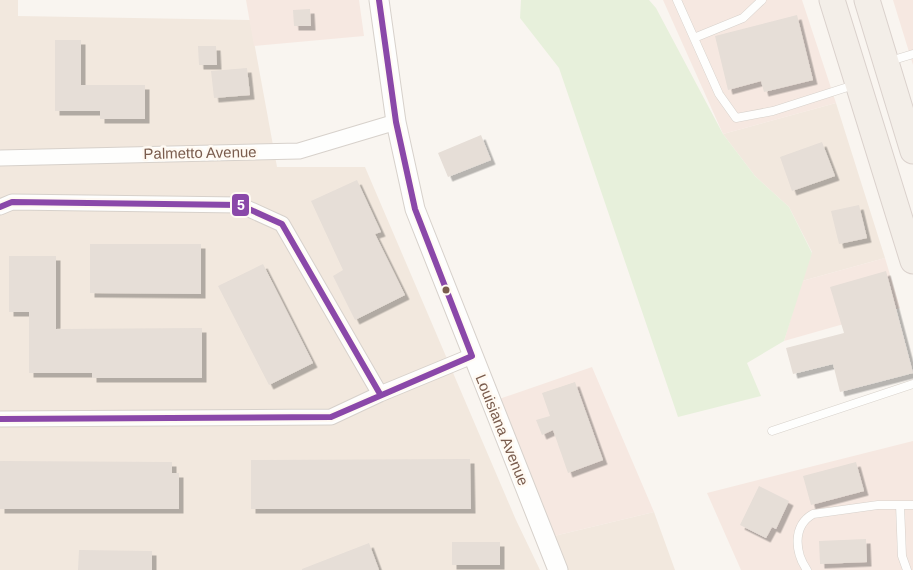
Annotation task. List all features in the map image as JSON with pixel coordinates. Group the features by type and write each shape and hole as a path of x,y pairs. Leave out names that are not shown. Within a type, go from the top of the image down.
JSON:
{"main road":[{"path":"832,0 913,261"},
{"path":"867,0 913,151"}],"street":[{"name":"Louisiana Avenue","path":"379,0 396,122 415,209 558,570"},
{"name":"Palmetto Avenue","path":"0,158 299,151 396,122"},
{"path":"0,207 12,202 240,205 282,224 380,394"},
{"path":"0,419 331,417 380,394 472,356"}],"lane":[{"path":"677,0 719,94 736,118 773,111 858,84"},
{"path":"694,38 743,18 762,0"},
{"path":"886,62 913,54"},
{"path":"772,431 913,384"},
{"path":"807,570 798,553 798,540 801,526 808,517 813,514 878,505 913,505"},
{"path":"900,505 902,556 907,570"}],"shaded area":[{"path":"0,0 18,0 18,16 250,20 277,167 365,167 516,520 540,570 0,570"},
{"path":"246,0 359,0 364,36 254,46"},
{"path":"663,0 802,0 836,103 723,134"},
{"path":"893,0 913,0 913,65"},
{"path":"836,103 885,258 802,281 812,252 789,207 755,176 723,134"},
{"path":"885,258 900,308 784,341 802,281"},
{"path":"592,367 654,512 554,536 499,399"},
{"path":"913,441 913,570 741,570 707,493"},
{"path":"654,512 675,570 550,570 554,536"}],"green space":[{"path":"521,0 649,0 656,8 723,134 755,176 789,207 812,253 784,341 747,363 761,396 678,417 559,68 520,18"}],"building":[{"path":"310,9 311,26 294,26 293,10"},
{"path":"797,15 813,80 764,92 761,81 728,90 715,36"},
{"path":"55,40 81,40 81,85 145,85 145,119 100,119 100,111 55,111"},
{"path":"198,46 216,46 217,65 199,65"},
{"path":"247,68 250,95 214,98 211,71"},
{"path":"481,135 491,160 448,177 438,153"},
{"path":"822,142 835,176 792,191 780,157"},
{"path":"357,180 381,232 375,234 405,295 355,320 333,276 343,270 311,201"},
{"path":"859,205 867,238 839,244 831,211"},
{"path":"90,244 201,244 201,294 90,293"},
{"path":"9,256 56,256 56,329 202,328 202,378 92,378 92,373 29,373 29,312 9,312"},
{"path":"263,264 313,363 269,385 218,286"},
{"path":"886,271 913,373 840,392 833,364 793,374 786,348 844,333 830,287"},
{"path":"575,382 603,460 568,473 553,430 542,435 536,420 550,416 542,393"},
{"path":"470,459 471,509 251,509 251,460"},
{"path":"0,461 172,462 172,473 179,473 179,509 0,509"},
{"path":"856,462 864,491 811,505 803,476"},
{"path":"759,486 789,501 776,529 772,527 766,538 740,525"},
{"path":"866,539 867,562 820,564 819,541"},
{"path":"452,542 500,542 500,565 452,565"},
{"path":"369,543 379,570 302,570 302,569"},
{"path":"79,550 152,551 152,570 78,570"}],"transit line":[{"name":"5","path":"0,419 331,417 472,356 415,209 396,122 379,0"},
{"name":"5","path":"0,207 12,202 240,205 282,224 380,394"}]}
